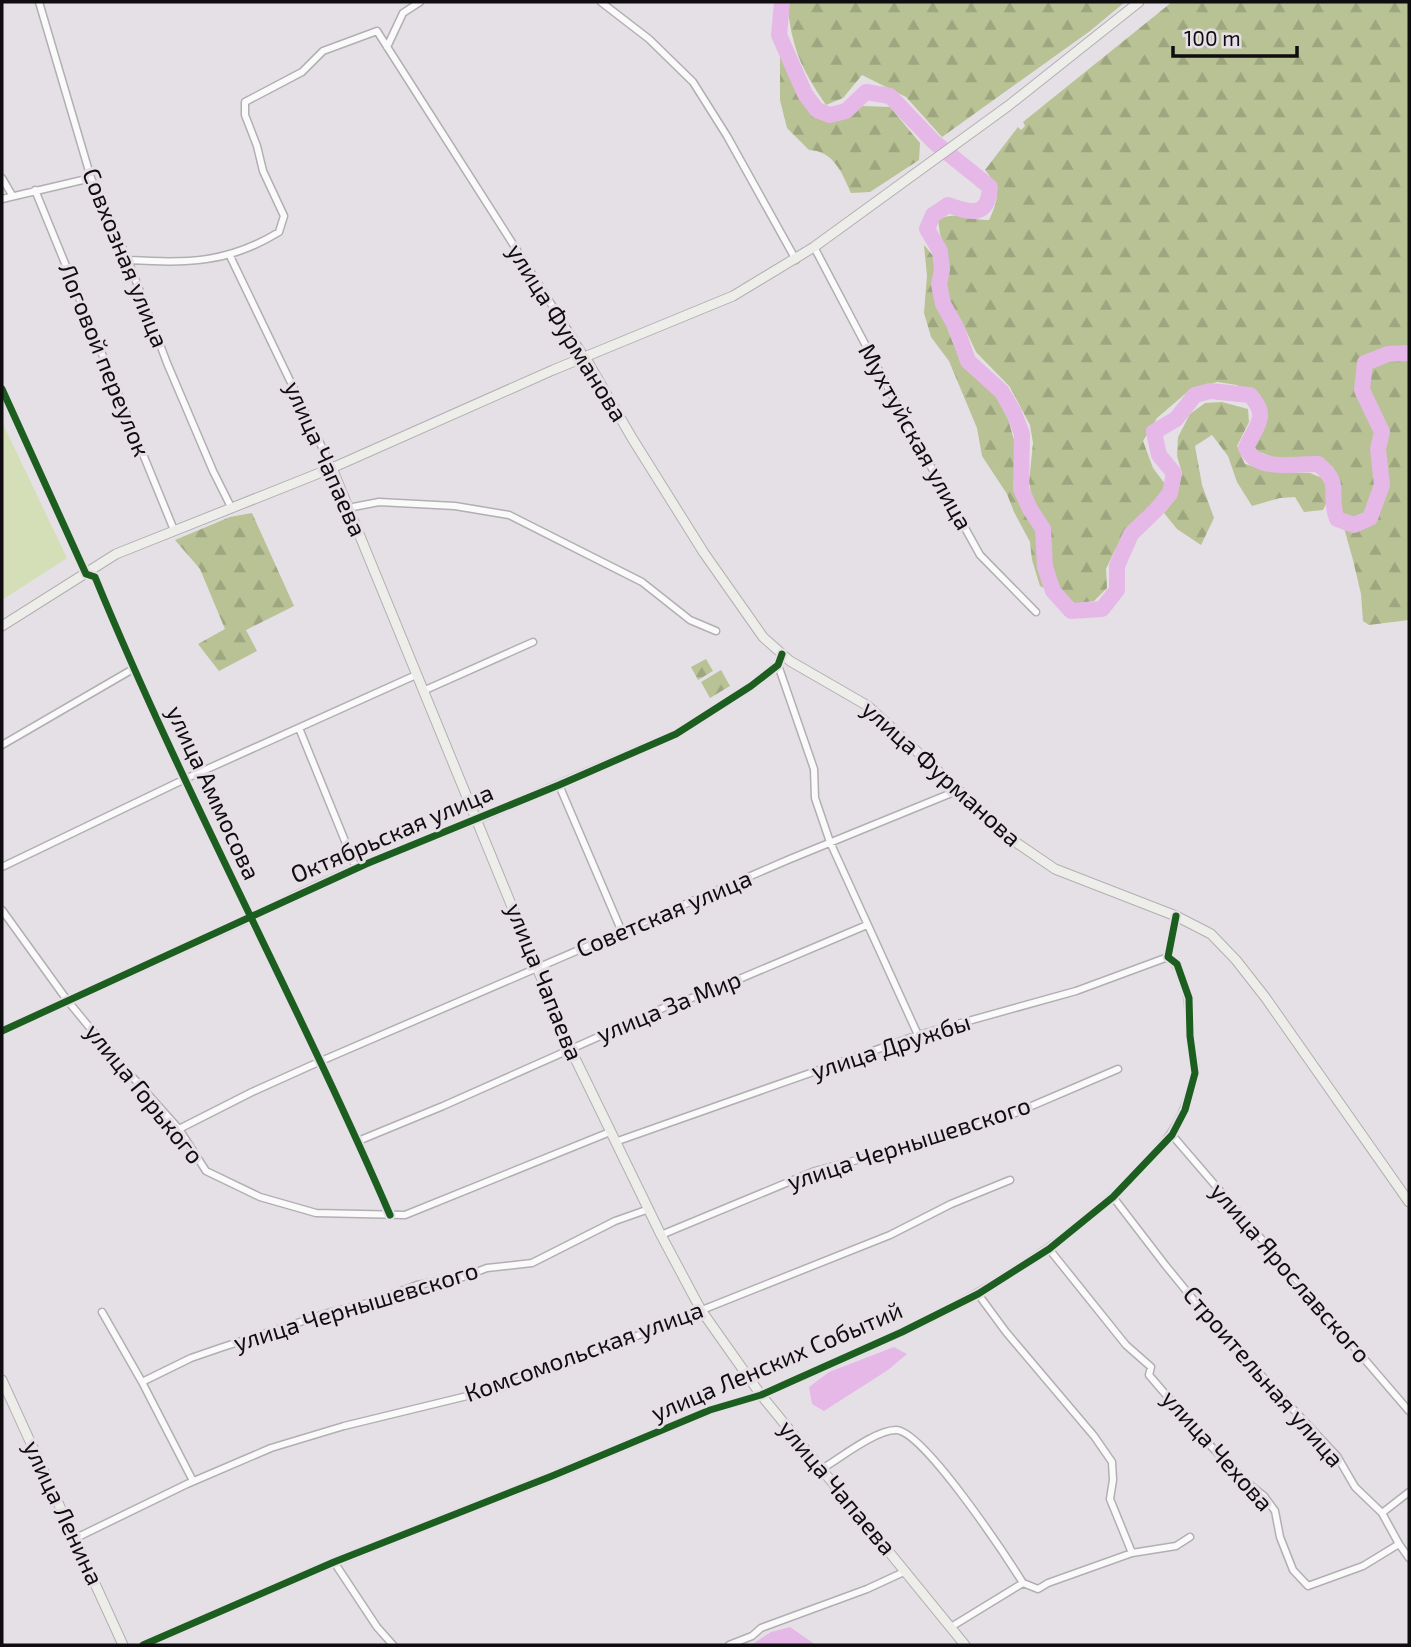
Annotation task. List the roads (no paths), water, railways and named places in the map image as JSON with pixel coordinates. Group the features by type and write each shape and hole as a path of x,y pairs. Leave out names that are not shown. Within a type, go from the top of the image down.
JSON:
{"main road":[{"path":"2,626 116,554 332,468 585,357 733,296 796,260 1009,106 1139,2"},
{"name":"улица Фурманова","path":"585,357 704,553 763,637 782,654 868,706 1011,839 1055,869 1176,916 1211,934 1265,997 1409,1202"},
{"name":"улица Чапаева","path":"332,468 570,1048 661,1235 701,1310 761,1395 820,1470 965,1645"},
{"name":"улица Ленина","path":"2,1380 123,1645"}],"street":[{"name":"Совхозная улица","path":"39,2 91,178 128,260 167,363 231,507"},
{"path":"387,47 403,13 420,2"},
{"path":"601,2 649,39 693,82 727,136 796,260"},
{"name":"улица Фурманова","path":"230,256 279,232 284,216 263,172 257,146 244,116 245,102 302,72 323,51 377,31 585,357"},
{"path":"2,178 12,195"},
{"path":"2,199 91,178"},
{"name":"Логовой переулок","path":"35,190 174,530"},
{"name":"Мухтуйская улица","path":"814,247 980,555 1036,612"},
{"path":"128,260 185,262 230,256"},
{"name":"улица Чапаева","path":"230,256 332,468"},
{"name":"улица Аммосова","path":"2,389 86,573 95,578 133,669 321,1061 390,1215"},
{"path":"348,508 379,502 455,506 509,514 642,582 690,620 716,631"},
{"path":"424,691 533,642"},
{"name":"Октябрьская улица","path":"2,1031 356,868 676,734 751,686 778,664 782,654"},
{"path":"778,664 814,769 815,798 830,842 918,1035"},
{"path":"2,745 133,669"},
{"path":"2,867 185,779 416,675"},
{"path":"299,728 356,868"},
{"path":"559,785 622,932"},
{"name":"Советская улица","path":"179,1129 321,1061 830,842 959,790"},
{"name":"улица Горького","path":"2,910 66,1000 179,1129 206,1171 260,1197 316,1213 405,1215 610,1132"},
{"path":"1168,957 1176,916"},
{"name":"улица За Мир","path":"358,1141 570,1048 867,925"},
{"name":"улица Дружбы","path":"615,1142 918,1035 1076,991 1168,957"},
{"name":"улица Ленских Событий","path":"143,1645 334,1562 564,1472 710,1410 761,1395 902,1332 978,1294 1049,1249 1113,1197 1172,1135 1185,1110 1195,1073 1189,998 1177,964 1168,957"},
{"name":"улица Чернышевского","path":"661,1235 815,1171 1006,1117 1118,1069"},
{"name":"улица Ярославского","path":"1172,1135 1409,1411"},
{"name":"Комсомольская улица","path":"76,1538 193,1481 283,1444 344,1426 500,1388 890,1235 951,1204 1010,1180"},
{"name":"Строительная улица","path":"1113,1197 1215,1326 1337,1456 1355,1487 1382,1513 1409,1558"},
{"name":"улица Чернышевского","path":"142,1382 202,1354 331,1312 372,1302 417,1284 463,1276 487,1268 532,1262 615,1221 649,1209"},
{"name":"улица Чехова","path":"1049,1249 1126,1345 1151,1367 1149,1376 1172,1404 1244,1480 1264,1496 1275,1511 1280,1537 1293,1570 1308,1586 1363,1566 1399,1544"},
{"path":"978,1294 1006,1332 1094,1436 1112,1462 1114,1480 1110,1499 1132,1553"},
{"path":"102,1312 193,1481"},
{"path":"820,1470 886,1431 901,1430 914,1438 942,1466 1023,1583 1038,1589 1132,1553 1175,1546 1190,1537"},
{"path":"1382,1513 1409,1492"},
{"path":"334,1562 357,1593 377,1628 393,1645"},
{"path":"729,1645 752,1636 761,1628 867,1589 906,1571"},
{"path":"951,1627 1023,1583"}],"waterway":[{"path":"782,2 779,35 805,94 817,110 830,115 846,111 866,92 890,96 934,142 990,187 989,197 982,208 971,211 948,205 933,215 927,229 940,251 942,270 939,284 943,304 956,327 968,361 1002,392 1022,434 1021,489 1043,529 1045,567 1053,591 1071,611 1102,609 1117,590 1117,566 1131,534 1170,493 1174,473 1159,455 1154,432 1176,419 1195,395 1210,391 1250,395 1260,415 1246,448 1252,456 1268,464 1318,464 1331,478 1337,519 1354,525 1370,518 1382,485 1378,449 1382,432 1362,390 1365,363 1388,354 1409,353"}]}
